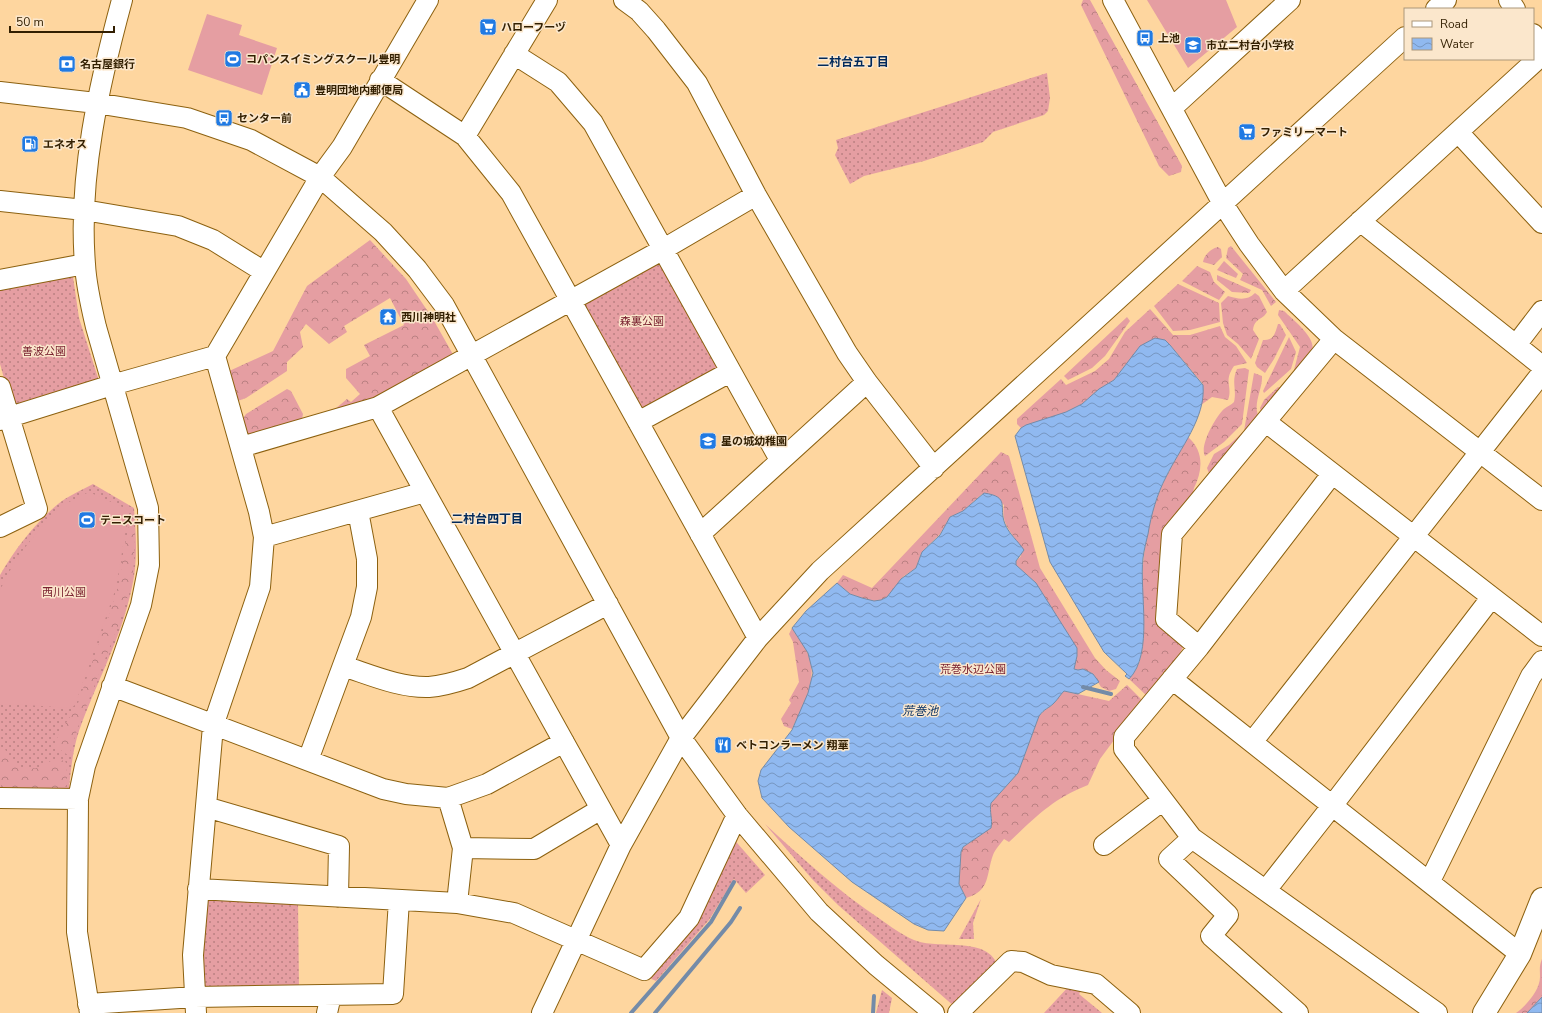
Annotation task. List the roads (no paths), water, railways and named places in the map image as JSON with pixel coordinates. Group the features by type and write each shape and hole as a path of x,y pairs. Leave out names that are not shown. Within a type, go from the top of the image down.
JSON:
{"main road":[{"path":"1484,1013 1520,954 1542,898"}],"street":[{"path":"117,0 96,103 84,210 85,264 89,296 112,385 148,508 150,565 141,605 85,766 78,799 77,932 89,1008 196,1005 329,1004 393,994 399,900"},
{"path":"4,418 112,385 215,356 263,271 320,178 342,147 428,0"},
{"path":"465,136 547,0"},
{"path":"624,0 639,11 656,30 697,83 756,195 847,352 867,382 934,468"},
{"path":"1113,0 1223,204 1249,244 1284,291 1334,339 1481,451 1542,500"},
{"path":"1172,108 1290,0"},
{"path":"1437,8 1446,0"},
{"path":"1534,35 1542,47"},
{"path":"542,1013 575,940 621,845 681,738 758,638 820,571 1404,38"},
{"path":"514,54 558,82 593,123 662,250 780,460"},
{"path":"1284,291 1542,55"},
{"path":"380,80 465,136 512,193 758,638"},
{"path":"0,92 96,103 187,118 251,140 320,178 383,232 417,268 444,306 681,738 737,815 818,912 876,965 934,1013"},
{"path":"1458,132 1542,223"},
{"path":"241,447 378,407 662,250 756,195"},
{"path":"0,201 84,210 178,226 213,240 263,271"},
{"path":"1360,221 1542,366"},
{"path":"0,280 85,264"},
{"path":"1516,345 1542,311"},
{"path":"1199,647 1166,619 1172,534 1334,339"},
{"path":"196,1005 193,955 213,726 260,588 264,537 259,512 215,356"},
{"path":"638,422 730,372"},
{"path":"1253,741 1542,373"},
{"path":"700,534 867,382"},
{"path":"0,386 4,418 37,509 0,527"},
{"path":"378,407 621,845"},
{"path":"1266,422 1412,537 1542,636"},
{"path":"1332,474 1199,647 1124,737 1124,749 1192,838 1437,1013"},
{"path":"264,537 425,492"},
{"path":"308,760 361,617 366,587 367,559 358,511"},
{"path":"1266,890 1491,598"},
{"path":"343,666 392,682 430,687 468,678 608,604"},
{"path":"1430,881 1538,673"},
{"path":"1172,679 1253,741 1332,806 1430,881 1520,954"},
{"path":"112,686 213,726 384,789 406,794 448,798 487,784 564,742"},
{"path":"0,798 78,799"},
{"path":"448,798 463,848 457,903"},
{"path":"1104,845 1163,800"},
{"path":"206,807 339,846 338,897"},
{"path":"463,848 534,849 601,809"},
{"path":"198,888 457,903 514,913 644,970 689,918 737,815"},
{"path":"1192,838 1170,859 1228,915 1211,936 1298,1013"},
{"path":"958,1013 1011,961 1023,962 1050,975 1096,984 1130,1013"}],"water":[{"path":"1155,338 1165,340 1203,385 1203,397 1196,421 1163,484 1157,497 1153,512 1143,558 1142,572 1144,622 1141,654 1137,668 1129,679 1125,676 1127,674 1104,652 1050,562 1015,436 1021,428 1026,425 1066,412 1082,404 1099,389 1114,380 1140,346"},
{"name":"荒巻池","path":"984,493 998,497 1001,500 1005,524 1024,550 1016,561 1016,565 1036,583 1077,648 1074,669 1083,669 1093,674 1099,682 1078,694 1064,691 1054,703 1039,716 1018,773 991,803 991,828 963,847 961,852 959,884 966,898 944,931 928,930 914,924 852,882 789,827 762,798 758,781 761,770 792,730 808,693 813,673 808,653 792,628 806,611 837,583 850,594 862,598 874,601 887,597 901,579 916,568 922,552 940,535 950,517 963,511"},
{"path":"1542,997 1542,1013 1527,1013"}],"waterway":[{"path":"1083,687 1111,694"},
{"path":"631,1013 711,922 734,882"},
{"path":"655,1013 731,922 740,908"},
{"path":"873,1013 874,996"}],"place":[{"name":"ハローフーヅ","path":"488,27"},
{"name":"上池","path":"1145,38"},
{"name":"市立二村台小学校","path":"1193,45"},
{"name":"コパンスイミングスクール豊明","path":"233,59"},
{"name":"名古屋銀行","path":"67,64"},
{"name":"豊明団地内郵便局","path":"302,90"},
{"name":"センター前","path":"224,118"},
{"name":"ファミリーマート","path":"1247,132"},
{"name":"エネオス","path":"30,144"},
{"name":"西川神明社","path":"388,317"},
{"name":"星の城幼稚園","path":"708,441"},
{"name":"テニスコート","path":"87,520"},
{"name":"ベトコンラーメン 翔華","path":"723,745"}],"district":[{"name":"二村台五丁目","path":"853,62"},
{"name":"二村台四丁目","path":"487,519"}],"park label":[{"name":"森裏公園","path":"642,321"},
{"name":"善波公園","path":"44,351"},
{"name":"西川公園","path":"64,592"},
{"name":"荒巻水辺公園","path":"973,669"}]}
